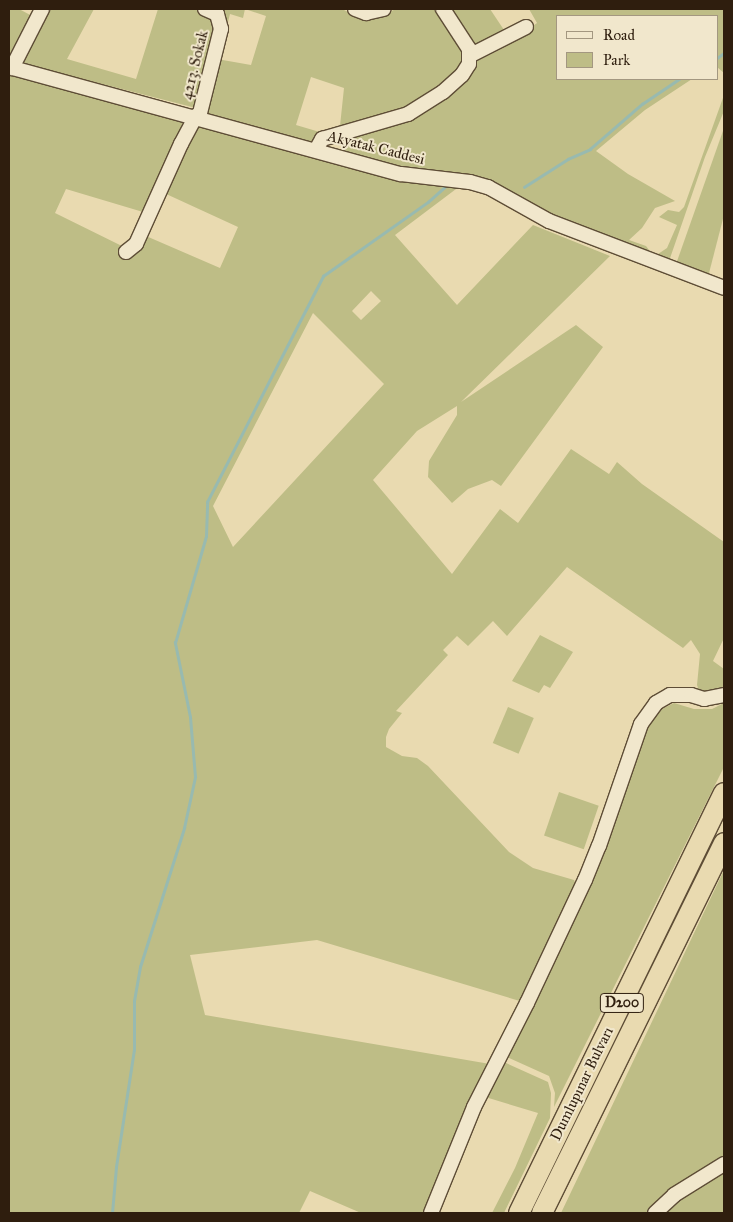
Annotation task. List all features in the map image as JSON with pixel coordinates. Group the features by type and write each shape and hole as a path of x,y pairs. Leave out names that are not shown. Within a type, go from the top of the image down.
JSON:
{"highway":[{"name":"Dumlupınar Bulvarı","path":"519,1213 724,793"},
{"name":"Dumlupınar Bulvarı","path":"542,1213 724,843"}],"street":[{"path":"10,67 42,9"},
{"name":"4213. Sokak","path":"126,252 136,244 181,144 197,117 221,29 221,21 217,14 205,9"},
{"path":"355,9 366,13 384,9"},
{"path":"316,150 322,139 408,114 443,92 462,74 469,64 469,49 443,9"},
{"path":"469,56 526,27"},
{"name":"Akyatak Caddesi","path":"10,67 401,174 470,182 488,187 549,221 724,288"},
{"path":"431,1213 474,1107 538,981 600,846 641,724 656,703 670,695 680,694 713,699 724,695"},
{"path":"655,1213 674,1195 724,1164"}],"green space":[{"path":"9,9 19,9 34,17 9,60"},
{"path":"48,9 94,9 67,59 136,79 158,9 201,9 214,15 219,29 196,108 20,63"},
{"path":"213,9 245,9 243,18 230,14 228,22 218,11"},
{"path":"245,9 342,9 360,18 371,20 396,9 437,9 456,34 466,59 447,84 396,114 340,126 344,88 311,77 296,125 323,133 314,143 204,112 217,59 251,65 266,16"},
{"path":"451,9 490,9 506,33 476,48"},
{"path":"529,9 724,9 724,73 718,68 718,15 556,15 556,80 690,80 645,110 596,151 628,174 675,201 655,208 642,228 629,240 646,246 649,250 647,253 435,173 372,161 343,150 340,144 347,138 416,118 468,79 477,61 505,47 537,23"},
{"path":"9,73 30,81 192,119 143,212 66,189 55,213 128,249 146,236 220,268 238,227 164,193 197,123 460,186 395,235 457,305 533,225 610,256 461,402 576,325 603,347 501,486 492,480 468,489 452,503 428,477 429,461 457,415 457,406 417,431 373,480 452,574 500,509 518,523 571,449 609,474 617,462 642,484 724,542 724,638 713,661 724,669 724,693 713,696 699,691 697,685 700,654 691,640 683,648 567,567 507,636 493,621 468,646 457,636 443,650 448,655 396,711 402,713 389,729 386,737 386,747 402,756 417,758 428,766 509,852 533,868 574,880 577,887 523,1002 317,940 190,955 205,1015 490,1064 427,1213 361,1213 310,1191 299,1213 9,1213","holes":["371,291 381,301 361,320 352,311","313,313 384,384 233,547 213,506"]},
{"path":"724,95 724,111 705,157 668,264 658,259 658,254 667,248 677,225 659,217 668,210 679,212 684,207"},
{"path":"724,128 724,215 708,277 675,267"},
{"path":"540,635 573,652 550,688 544,685 539,693 512,681"},
{"path":"674,703 694,709 712,709 724,703 724,767 554,1107 555,1093 549,1076 507,1057 642,731 656,712"},
{"path":"508,707 534,718 519,754 493,743"},
{"path":"559,792 599,806 584,849 544,835"},
{"path":"724,870 724,1213 561,1213 582,1169"},
{"path":"506,1063 548,1082 551,1093 550,1118 504,1213 492,1213 515,1168 538,1113 482,1096 497,1066"}],"waterway":[{"path":"718,57 724,53"},
{"path":"524,187 568,159 590,149 642,104 678,80"},
{"path":"112,1213 116,1167 134,1050 134,1001 140,967 184,828 195,777 190,717 175,643 206,536 207,502 323,276 428,202 446,186"}]}
